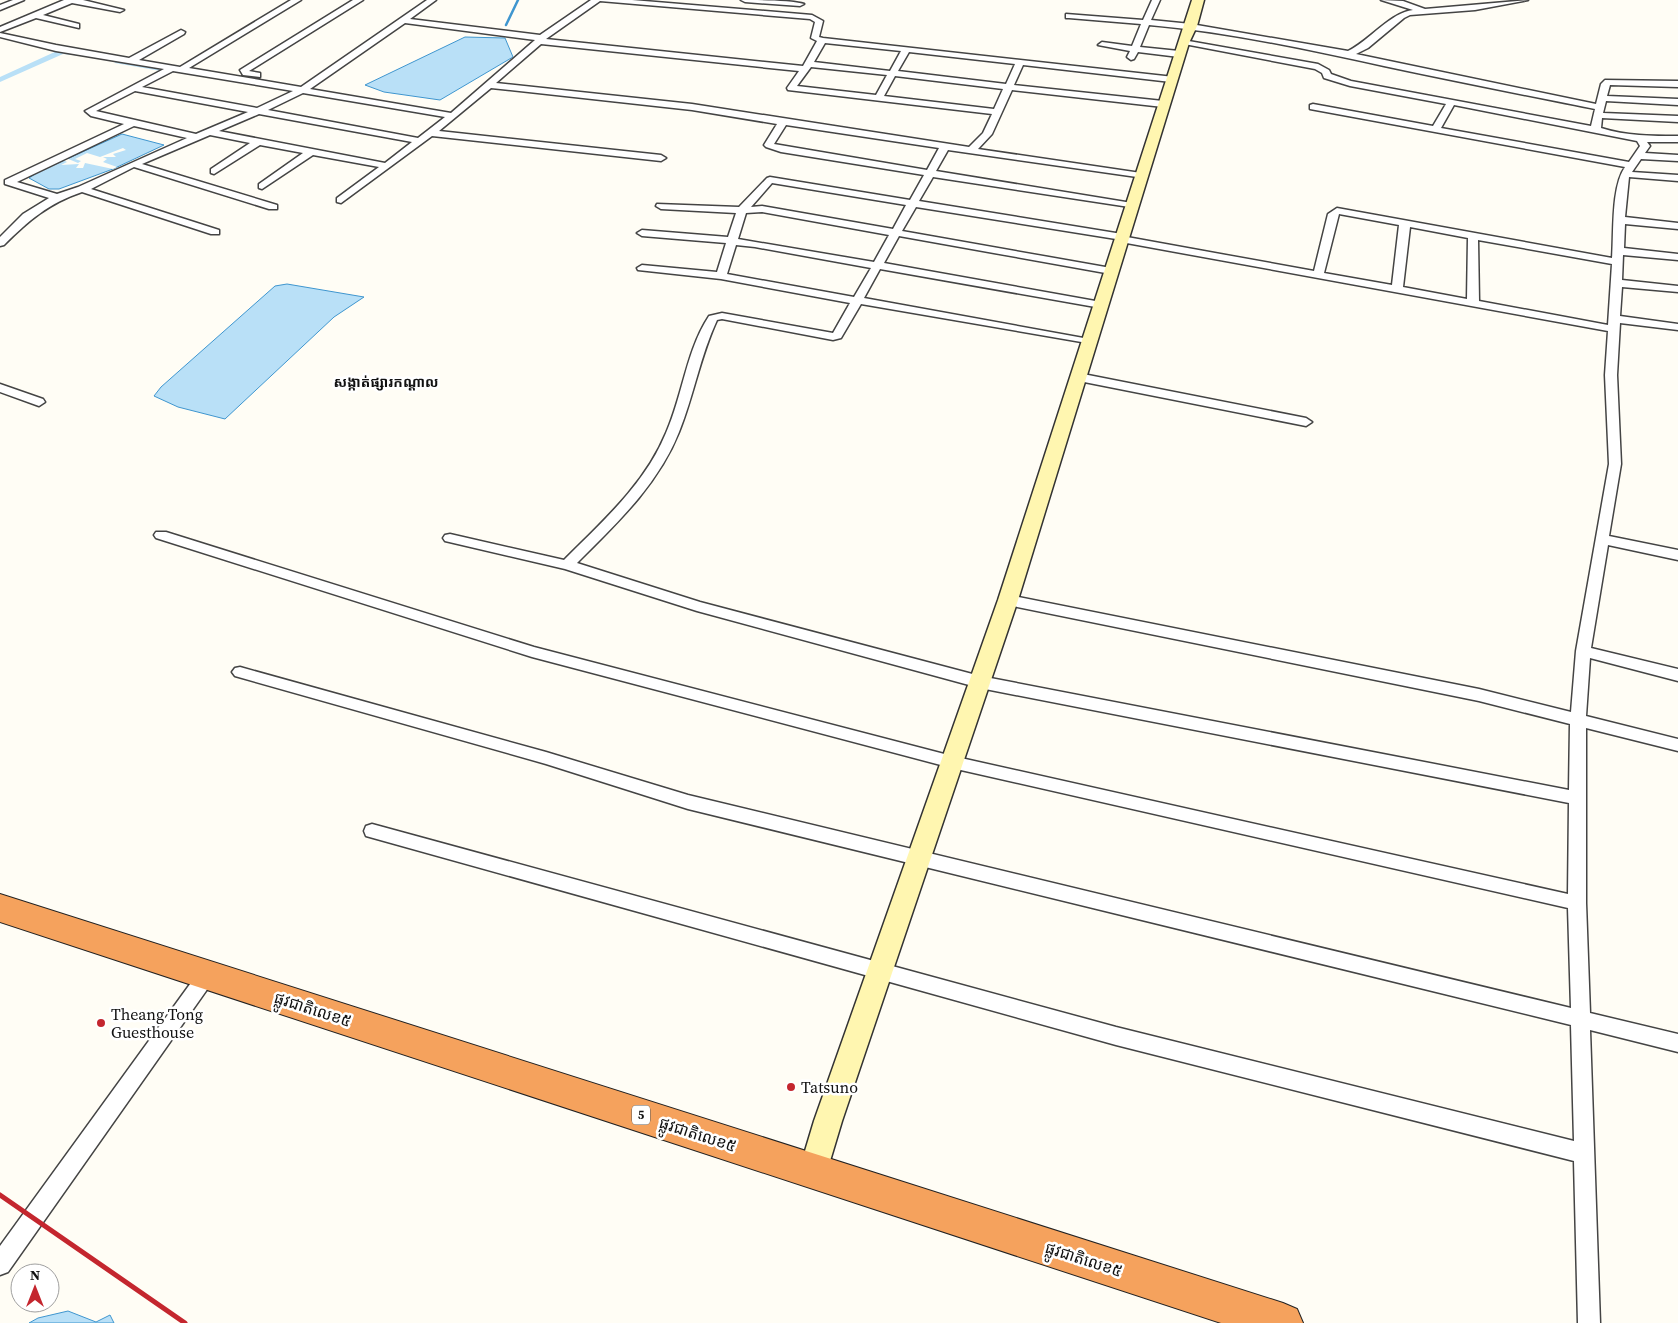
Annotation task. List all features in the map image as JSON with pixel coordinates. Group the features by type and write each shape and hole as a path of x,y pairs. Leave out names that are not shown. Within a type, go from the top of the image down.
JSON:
{"highway":[{"name":"ផ្លូវជាតិលេខ៥","path":"0,908 1283,1323"}],"street":[{"path":"0,8 20,0"},
{"path":"0,30 71,0 120,10"},
{"path":"196,137 94,114 90,111 133,88 178,68 297,0"},
{"path":"359,0 248,66 243,72 453,116"},
{"path":"0,244 27,216 57,197 82,189 133,164 261,110 308,86 432,0"},
{"path":"341,200 453,116 540,39 596,0"},
{"path":"603,0 800,15 818,18 819,26 815,38 822,40 1171,79"},
{"path":"745,0 800,2 800,15"},
{"path":"1132,53 1156,0"},
{"path":"814,1171 828,1120 1008,600 1171,79 1198,0"},
{"path":"1385,0 1403,3 1422,12"},
{"path":"1098,54 1108,33 1146,23 1184,41 1329,60 1349,54 1365,46 1401,16 1422,12 1475,8 1524,0"},
{"path":"35,15 76,26"},
{"path":"1070,16 1108,33 1132,53"},
{"path":"402,20 540,39 892,74 1164,104"},
{"path":"132,60 181,32"},
{"path":"0,35 56,48 178,68 308,86"},
{"path":"822,40 807,66 791,88 996,112"},
{"path":"1132,53 1184,41 1329,60"},
{"path":"878,99 906,50"},
{"path":"1349,54 1600,106 1678,119"},
{"path":"1329,60 1327,76 1332,78 1451,103 1598,130 1617,136 1640,139 1678,139"},
{"path":"971,150 987,134 1020,62"},
{"path":"1598,130 1596,126 1605,84 1612,81 1678,84"},
{"path":"490,85 692,107 1141,176"},
{"path":"133,88 261,110 419,142"},
{"path":"1600,106 1678,102"},
{"path":"1436,129 1451,103"},
{"path":"1313,107 1632,165 1678,178"},
{"path":"783,122 769,145 774,148 1132,206"},
{"path":"57,197 8,182 134,123"},
{"path":"208,132 388,166"},
{"path":"430,133 661,158"},
{"path":"1589,1323 1577,903 1578,718 1583,651 1615,464 1611,375 1620,220 1632,165 1645,146 1640,139"},
{"path":"214,171 257,142"},
{"path":"567,565 631,500 667,447 696,357 713,318 722,316 833,337 837,336 945,146"},
{"path":"262,186 310,152"},
{"path":"1632,165 1678,158"},
{"path":"133,164 273,207"},
{"path":"721,276 742,210 770,180 913,202 1122,238 1473,303 1614,324 1678,327"},
{"path":"82,189 215,232"},
{"path":"661,206 742,210 762,209 1111,271"},
{"path":"1318,275 1333,214 1337,211 1473,235 1618,256 1678,257"},
{"path":"1620,220 1678,226"},
{"path":"1397,289 1405,222"},
{"path":"642,233 732,241 1100,305"},
{"path":"1473,235 1473,303"},
{"path":"642,268 721,276 1089,342"},
{"path":"1616,283 1678,289"},
{"path":"1078,377 1306,422"},
{"path":"0,388 39,402"},
{"path":"161,535 532,652 952,762 1577,903"},
{"path":"450,538 567,565 697,606 980,682 1578,798"},
{"path":"1602,539 1678,555"},
{"path":"1008,600 1223,642 1351,671 1479,695 1578,718 1678,745"},
{"path":"1583,651 1678,675"},
{"path":"240,672 546,758 688,802 1581,1018 1678,1044"},
{"path":"372,831 1126,1039 1583,1153"},
{"path":"0,1264 207,975"}],"water":[{"path":"465,37 505,38 513,57 440,100 384,92 365,85"},
{"path":"122,134 164,145 113,169 59,189 49,189 29,178 38,172"},
{"path":"287,284 364,297 334,317 225,419 178,407 154,396 161,387 275,286"},
{"path":"68,1311 96,1322 110,1315 114,1323 29,1323 38,1318"}],"pier":[{"path":"123,148 126,150 113,154 116,157 103,157 107,159 103,162 117,167 113,169 85,163 83,168 76,168 79,164 61,165 67,162 63,160 66,158 78,163 81,161 75,159 87,153 100,157"}],"waterway":[{"path":"506,25 518,0"},
{"path":"0,80 62,52 82,54"},
{"path":"118,61 161,69"}],"railway":[{"path":"0,1195 185,1323"}],"place":[{"name":"Theang Tong Guesthouse","path":"101,1023"},
{"name":"Tatsuno","path":"791,1087"}],"district":[{"name":"សង្កាត់ផ្សារកណ្ដាល","path":"386,382"}]}
